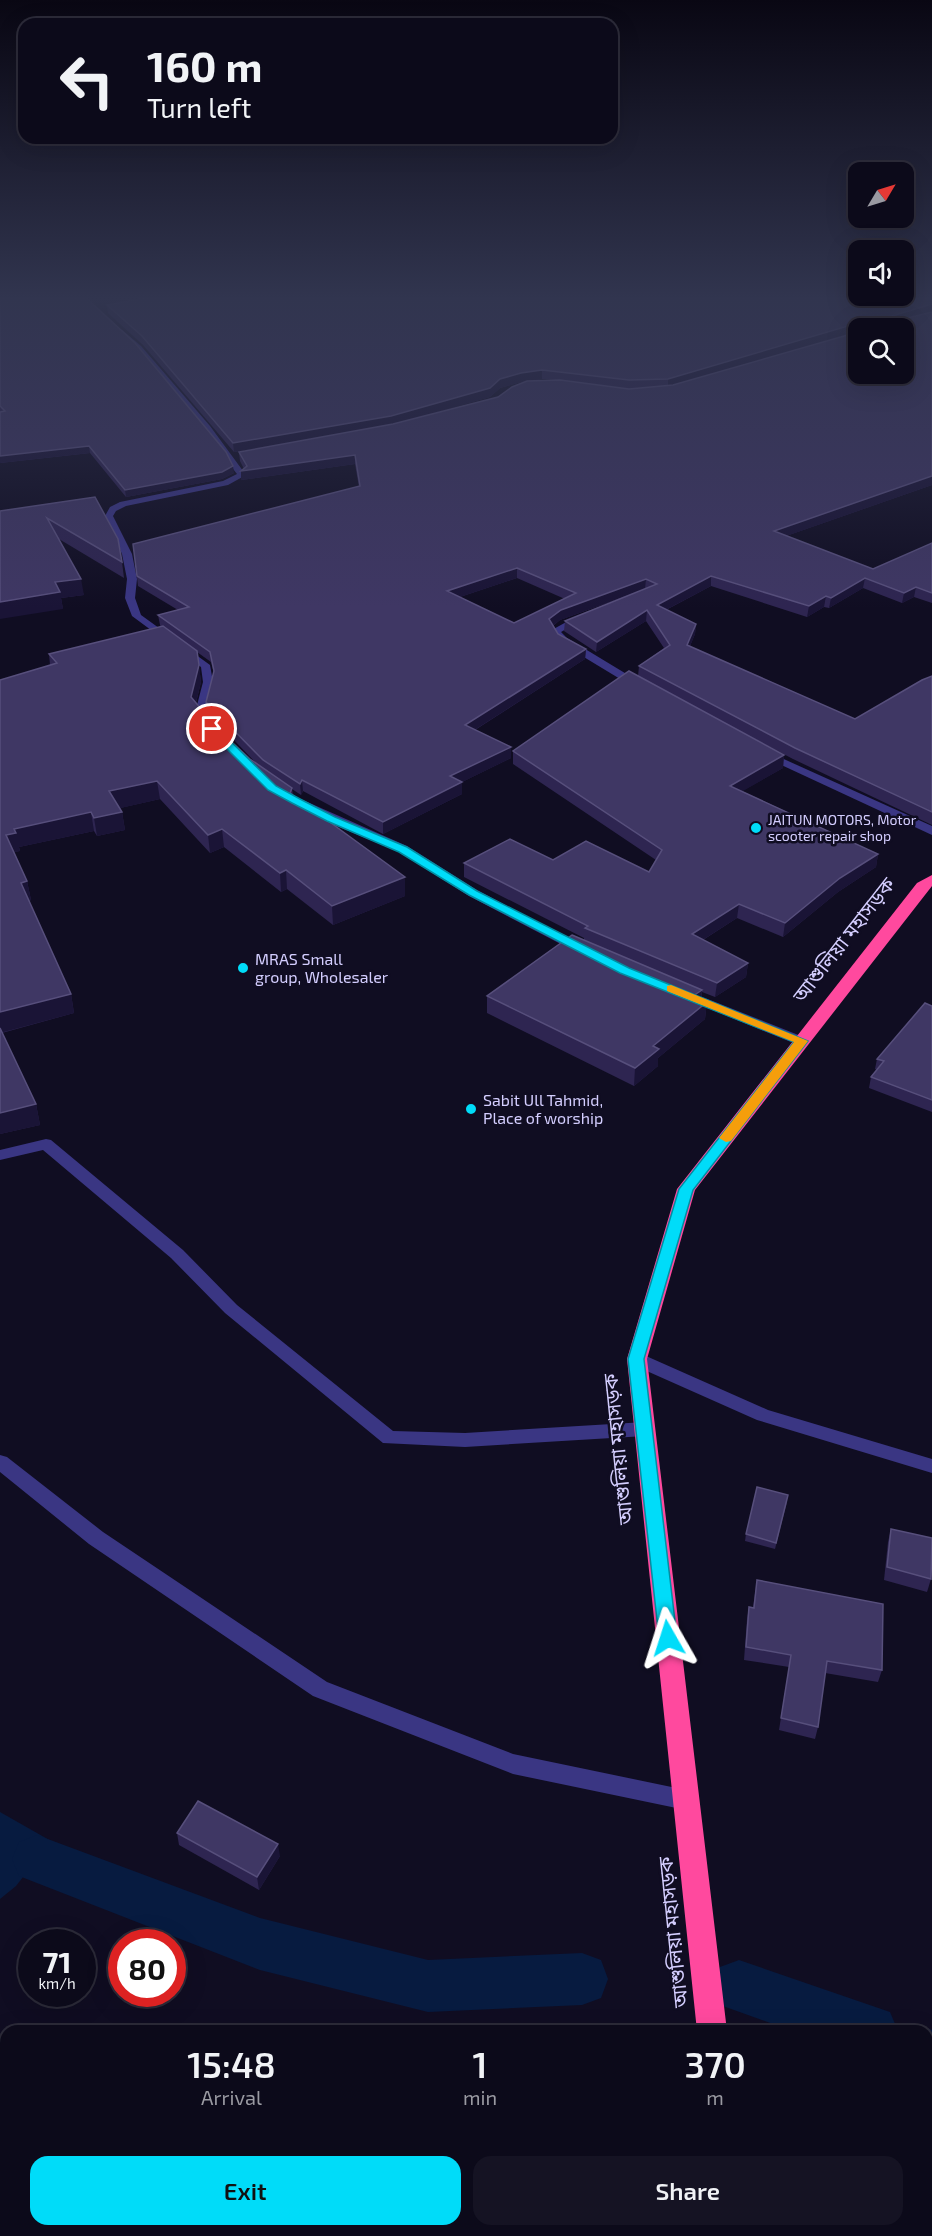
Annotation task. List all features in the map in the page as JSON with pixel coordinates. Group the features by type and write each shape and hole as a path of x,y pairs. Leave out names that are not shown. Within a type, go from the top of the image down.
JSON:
{"highway":[{"name":"আশুলিয়া মহাসড়ক","path":"711,2025 636,1359 686,1189 922,886 932,880"}],"street":[{"path":"183,399 231,457 242,475 235,480 123,504 113,509 109,516 127,554 132,579 130,597 137,616 205,665 209,671 206,697 200,713 219,736"},
{"path":"231,457 243,455"},
{"path":"596,612 564,624 555,631 563,640 649,692"},
{"path":"753,748 932,831"},
{"path":"288,796 331,819 403,849 473,893 595,956"},
{"path":"680,992 801,1041"},
{"path":"0,1155 46,1144 177,1254 231,1309 389,1438 465,1440 645,1429"},
{"path":"636,1359 763,1415 932,1466"},
{"path":"0,1462 96,1538 320,1689 513,1764 686,1800"}],"water":[{"path":"0,1812 51,1841 16,1886 0,1899"}],"building":[{"path":"0,399 182,399 226,452 233,466 222,472 125,490 89,446 0,456 0,412 5,411 0,406"},
{"path":"196,399 450,399 391,416 233,443"},
{"path":"489,399 932,399 932,476 774,531 873,569 932,543 932,593 916,587 904,593 865,578 831,598 826,596 809,606 711,576 657,605 696,624 687,645 855,719 932,676 932,812 795,748 639,666 670,645 647,610 597,642 565,621 657,584 646,579 561,610 549,619 558,634 586,649 465,725 511,747 450,776 462,782 383,822 302,780 300,784 263,760 206,702 214,671 210,652 158,615 189,607 137,576 133,544 360,486 355,455 241,471 247,466 239,452 393,424","holes":["517,568 576,593 514,623 447,591"]},
{"path":"95,497 118,539 122,562 47,518 81,579 55,582 60,592 0,602 0,511"},
{"path":"163,626 197,651 199,665 191,697 219,730 250,759 292,788 290,793 405,877 332,906 286,870 280,873 222,829 208,835 157,781 109,791 122,812 94,818 91,812 14,829 16,833 6,835 27,881 21,883 71,994 0,1012 0,680 57,663 49,654"},
{"path":"629,671 784,755 730,786 878,854 840,878 785,923 739,904 692,934 748,963 717,983 585,928 588,926 464,863 510,839 553,860 586,841 649,872 662,850 513,751"},
{"path":"572,935 702,990 693,996 707,1002 653,1046 659,1049 635,1068 487,996"},
{"path":"925,1003 932,1006 932,1100 871,1077 884,1061 877,1059"},
{"path":"0,1028 36,1104 0,1113"},
{"path":"757,1487 788,1495 776,1543 746,1534"},
{"path":"891,1529 932,1538 931,1579 887,1567"},
{"path":"757,1580 883,1604 882,1670 827,1661 818,1727 781,1718 791,1655 746,1647 749,1607 754,1608"},
{"path":"198,1801 278,1844 257,1877 177,1833"}],"waterway":[{"path":"37,1859 260,1944 428,1986 582,1979"},
{"path":"739,1986 853,2025"}],"slow traffic":[{"path":"671,989 801,1041 726,1138"}],"place":[{"name":"JAITUN MOTORS, Motor scooter repair shop","path":"756,828"},
{"name":"MRAS Small group, Wholesaler","path":"243,968"},
{"name":"Sabit Ull Tahmid, Place of worship","path":"471,1109"}],"route":[{"path":"212,729 272,788 296,801 331,819 403,849 473,893 545,932 625,970 801,1041 686,1189 636,1359 668,1638"}]}
